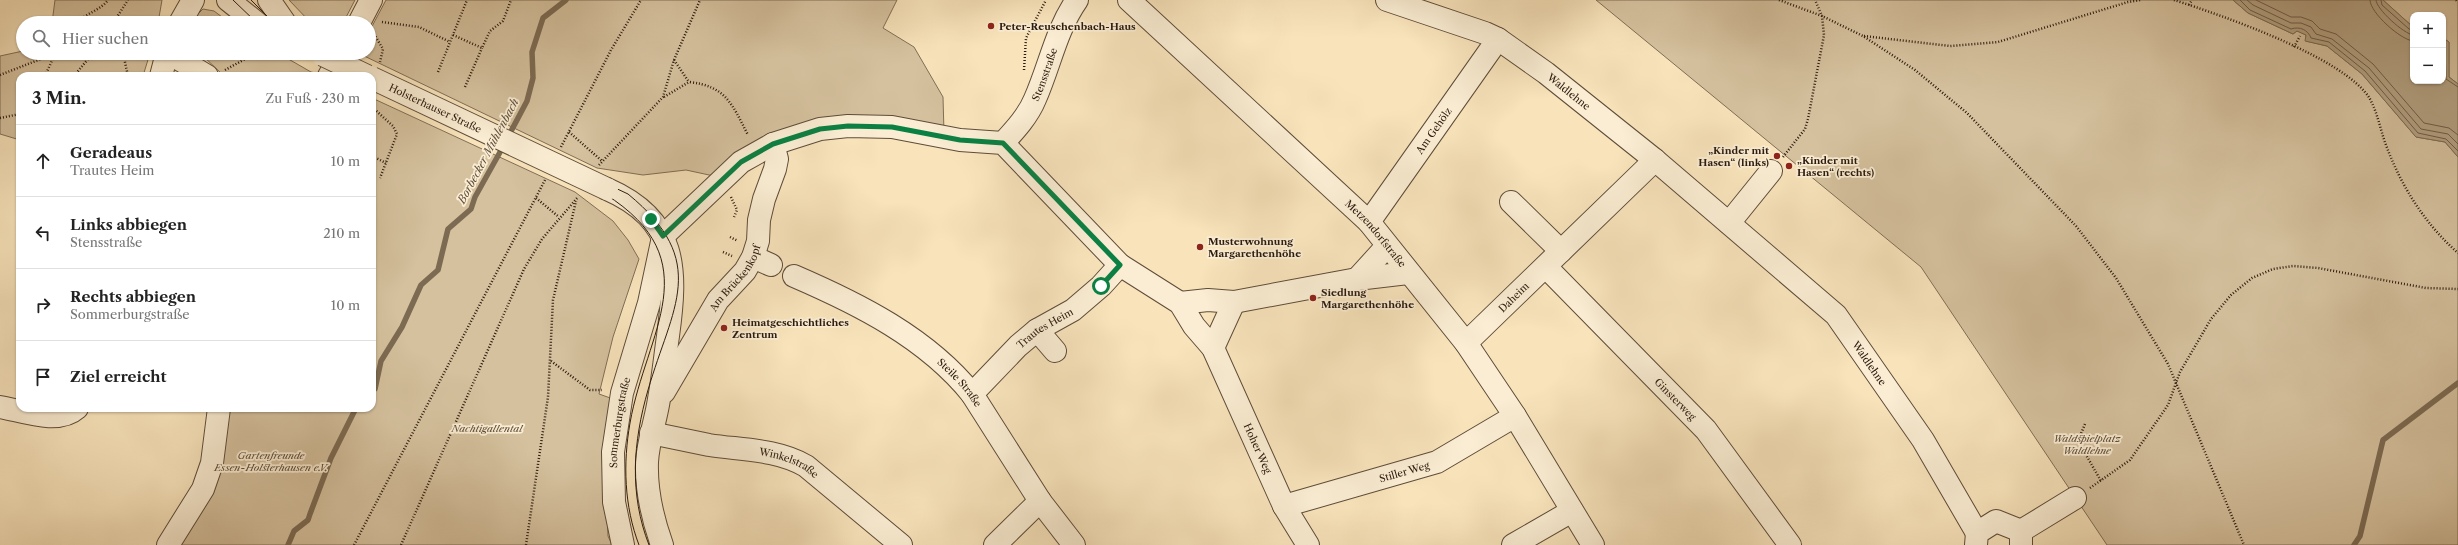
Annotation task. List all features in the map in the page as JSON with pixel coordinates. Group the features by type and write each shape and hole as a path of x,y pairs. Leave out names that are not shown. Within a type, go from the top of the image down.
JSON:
{"street":[{"path":"173,16 175,0"},
{"path":"184,16 193,0"},
{"path":"228,0 248,16"},
{"path":"269,0 280,16"},
{"name":"Stensstraße","path":"1003,143 1020,124 1035,99 1054,44 1065,18 1078,0"},
{"name":"Metzendorfstraße","path":"1129,0 1369,222 1408,273 1466,343 1515,416 1593,545"},
{"name":"Waldlehne","path":"1387,0 1485,33 1498,39 1546,73 1655,160 1836,315 1923,440 1976,539"},
{"path":"1050,1 1043,32 1054,44"},
{"name":"Am Gehölz","path":"1369,222 1498,39"},
{"path":"162,72 166,60"},
{"path":"182,60 207,72"},
{"path":"327,60 328,72"},
{"path":"337,60 360,72"},
{"name":"Holsterhauser Straße","path":"376,80 607,189 632,203 651,219 663,236"},
{"path":"662,545 654,521 647,490 648,460 659,400 673,304 672,267 663,236 741,162 764,148 820,129 848,126 892,127 960,140 1003,143 1120,265 1180,304 1194,326 1213,348 1234,302"},
{"name":"Am Brückenkopf","path":"659,400 718,300 745,271 762,261 758,241 759,220 777,159 764,148"},
{"name":"Daheim","path":"1466,343 1655,160"},
{"path":"1729,223 1771,171"},
{"path":"1511,202 1562,251"},
{"name":"Sommerburgstraße","path":"623,545 614,502 613,452 622,392 649,303 663,236"},
{"path":"1357,279 1387,246"},
{"name":"Trautes Heim","path":"972,394 1018,346 1037,330 1073,310 1101,286 1120,265"},
{"name":"Ginsterweg","path":"1546,267 1706,430 1790,545"},
{"path":"1180,304 1208,300 1234,302 1357,279 1408,273"},
{"name":"Steile Straße","path":"794,276 840,296 918,343 954,373 972,394 1040,500 1074,545"},
{"path":"649,303 673,304"},
{"path":"1037,330 1055,351"},
{"name":"Hoher Weg","path":"1213,348 1284,506 1308,545"},
{"path":"0,407 16,410"},
{"path":"29,412 52,416 64,416 70,412"},
{"path":"168,545 203,489 212,463 218,412"},
{"name":"Stiller Weg","path":"1284,506 1437,462 1515,416"},
{"name":"Winkelstraße","path":"652,433 709,445 778,454 794,459 827,483 901,545"},
{"path":"1976,539 1996,521 2021,538 2075,498"},
{"path":"996,545 1040,500"},
{"path":"1513,545 1572,510"}],"path":[{"path":"84,16 105,4 108,0"},
{"path":"118,16 128,0"},
{"path":"438,72 468,0"},
{"path":"465,87 490,32 503,21 511,0"},
{"path":"561,148 611,50 641,0"},
{"path":"663,97 674,60 700,0"},
{"path":"1024,73 1026,38 1050,1 1042,0"},
{"path":"1779,0 1822,16 1863,36 1916,70 1967,114 2076,226 2116,278 2149,330 2176,380 2244,545"},
{"path":"1771,171 1805,129 1824,35 1822,16 1815,0"},
{"path":"1863,36 1950,46 1998,42 2128,2 2141,0"},
{"path":"2174,0 2226,17 2294,47 2360,85 2379,119 2386,144 2396,168 2421,214 2438,234 2458,252"},
{"path":"2189,5 2192,0"},
{"path":"376,17 419,27 450,42"},
{"path":"453,35 482,48"},
{"path":"2294,47 2300,36"},
{"path":"0,75 38,60"},
{"path":"47,72 53,60"},
{"path":"77,72 87,60"},
{"path":"125,60 127,72"},
{"path":"219,72 241,60"},
{"path":"674,60 689,82"},
{"path":"598,167 602,160 663,97 689,82 714,87 730,102 764,148"},
{"path":"376,111 396,129 395,139 380,178"},
{"path":"0,118 16,115"},
{"path":"569,132 602,160"},
{"path":"376,158 386,163"},
{"path":"354,545 544,181"},
{"path":"401,545 524,268 542,239 559,218 576,201 580,194"},
{"path":"536,198 559,218"},
{"path":"526,545 548,397 553,300 576,201"},
{"path":"730,237 735,240"},
{"path":"723,252 729,254"},
{"path":"2075,498 2117,471 2133,455 2168,405 2176,380 2211,319 2231,295 2252,278 2272,269 2293,266 2318,268 2426,288 2458,289"},
{"path":"550,361 590,390 606,389"},
{"path":"2085,424 2078,441 2101,481"}],"green space":[{"path":"55,0 162,0 159,16 53,16"},
{"path":"289,0 355,0 347,16 304,16"},
{"path":"386,0 897,0 883,28 914,47 943,97 944,133 847,123 723,178 686,170 643,175 597,168 373,60 376,60 376,19"},
{"name":"Waldspielplatz Waldlehne","path":"1596,0 2233,0 2248,13 2293,34 2297,31 2306,35 2306,41 2327,46 2362,74 2416,137 2445,142 2458,157 2458,545 2107,545 1921,267"},
{"path":"2383,0 2458,0 2458,84 2449,77 2449,42 2446,40 2446,12 2410,12 2410,24"},
{"path":"203,9 214,11 221,16 197,16"},
{"path":"16,53 16,60 148,60 144,72 16,72 16,139 0,134 0,56"},
{"path":"207,60 290,60 311,72 220,72"},
{"name":"Nachtigallental","path":"376,100 575,192 613,221 628,240 639,259 613,337 599,394 616,400 605,473 608,536 612,545 178,545 224,412 376,412"}],"water":[{"path":"2233,0 2383,0 2410,24 2410,84 2446,84 2446,40 2449,42 2449,77 2458,84 2458,157 2445,142 2416,137 2362,74 2327,46 2305,41 2306,35 2297,31 2293,34 2248,13"}],"waterway":[{"name":"Borbecker Mühlenbach","path":"508,137 527,101 533,78 532,52 543,18 566,0"},
{"name":"Borbecker Mühlenbach","path":"376,384 381,361 402,327 421,285 438,270 448,229 471,209 475,197 504,145"},
{"path":"2354,545 2360,536 2383,440 2458,383"},
{"name":"Borbecker Mühlenbach","path":"288,545 294,531 308,520 331,458 354,412"}],"tram line":[{"path":"233,0 250,16"},
{"path":"251,0 267,16"},
{"path":"321,60 346,72"},
{"path":"344,60 369,72"},
{"path":"376,75 628,194 654,219 670,242 677,264 678,286 674,309 667,334 657,361 643,409 636,448 635,468 638,507 649,545"},
{"path":"376,86 605,194 637,219 656,245 664,272 663,300 657,328 638,390 630,423 626,453 626,484 630,515 639,545"}],"place":[{"name":"Peter-Reuschenbach-Haus","path":"991,26"},
{"name":"„Kinder mit Hasen“ (links)","path":"1777,156"},
{"name":"„Kinder mit Hasen“ (rechts)","path":"1789,166"},
{"name":"Musterwohnung Margarethenhöhe","path":"1200,247"},
{"name":"Siedlung Margarethenhöhe","path":"1313,298"},
{"name":"Heimatgeschichtliches Zentrum","path":"724,328"}],"route":[{"path":"651,219 663,236 724,180 741,162 756,152 773,144 820,129 848,126 892,127 960,140 1003,143 1120,265 1101,286"}],"park label":[{"name":"Gartenfreunde Essen-Holsterhausen e.V.","path":"271,460"}]}
